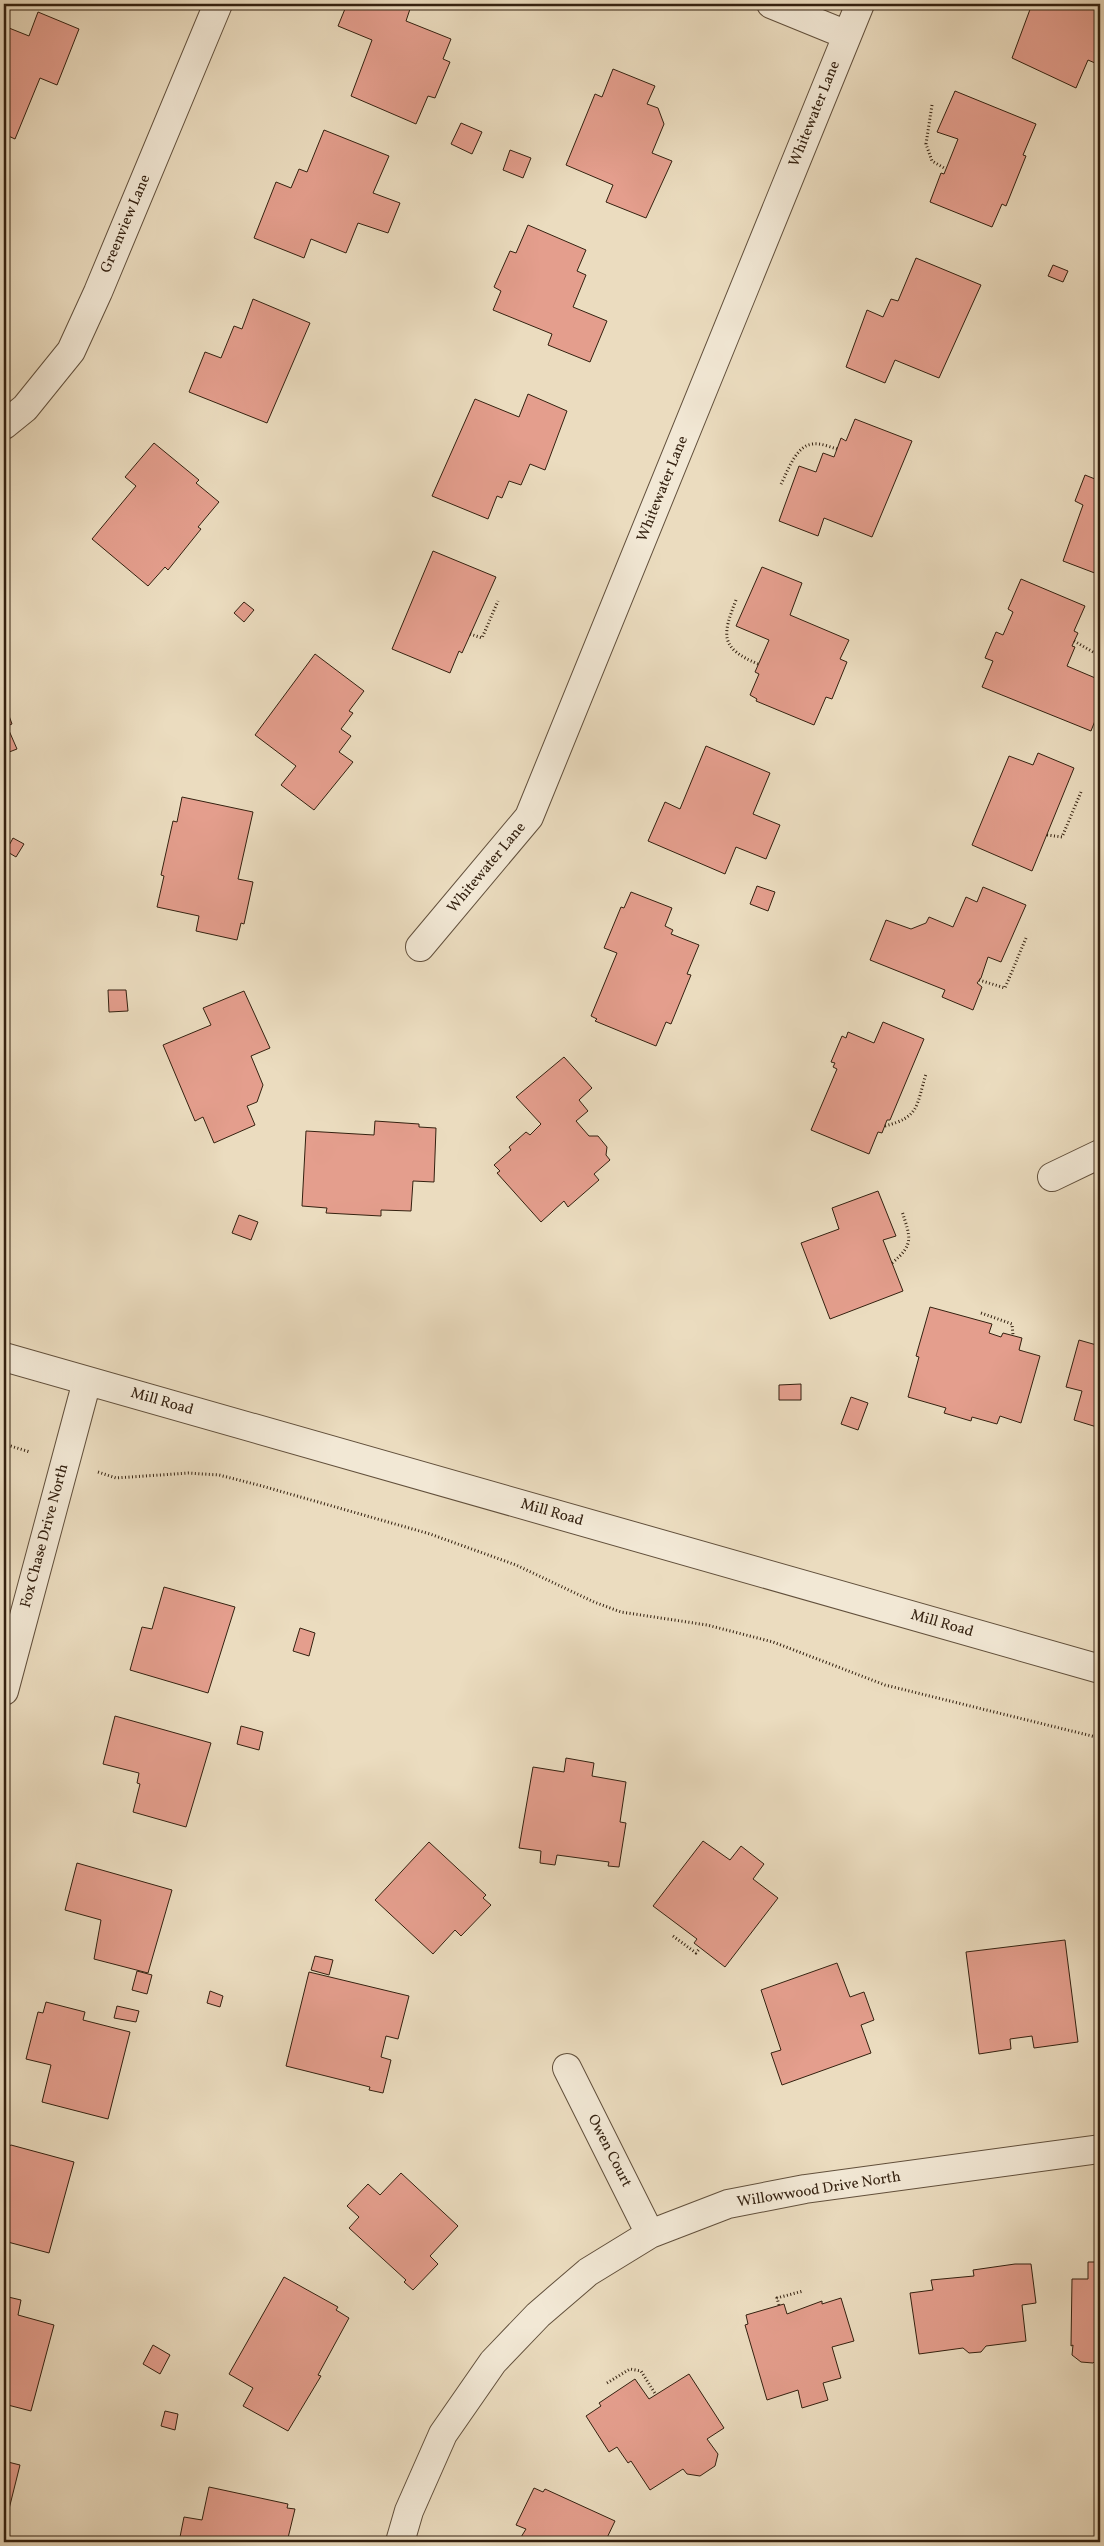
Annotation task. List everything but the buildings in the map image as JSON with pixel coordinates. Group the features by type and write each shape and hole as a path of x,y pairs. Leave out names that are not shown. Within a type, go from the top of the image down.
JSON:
{"street":[{"name":"Greenview Lane","path":"4,425 25,408 71,351 98,292 218,4"},
{"path":"771,4 847,35"},
{"name":"Whitewater Lane","path":"420,947 530,817 860,4"},
{"path":"1052,1177 1100,1154"},
{"name":"Mill Road","path":"4,1357 1100,1669"},
{"name":"Fox Chase Drive North","path":"4,1691 87,1381"},
{"name":"Owen Court","path":"567,2068 650,2234"},
{"name":"Willowwood Drive North","path":"400,2542 409,2511 442,2434 493,2362 538,2315 588,2272 650,2234 728,2204 797,2191 1100,2149"}],"path":[{"path":"932,105 926,144 932,161 946,169"},
{"path":"781,484 797,454 805,446 814,443 837,449"},
{"path":"736,600 727,623 726,640 733,651 758,664"},
{"path":"470,634 482,638 498,602"},
{"path":"1074,641 1100,656"},
{"path":"1047,835 1062,837 1081,792"},
{"path":"979,980 1005,988 1026,938"},
{"path":"885,1126 910,1118 916,1109 926,1074"},
{"path":"892,1263 907,1249 910,1239 902,1211"},
{"path":"981,1314 1012,1324 1012,1336"},
{"path":"4,1444 32,1453"},
{"path":"94,1471 116,1478 188,1473 219,1475 262,1486 430,1534 516,1565 594,1602 622,1612 707,1625 773,1642 885,1685 1100,1738"},
{"path":"673,1936 696,1953 700,1948"},
{"path":"779,2305 777,2298 804,2291"},
{"path":"607,2383 630,2369 641,2371 656,2395"}]}
